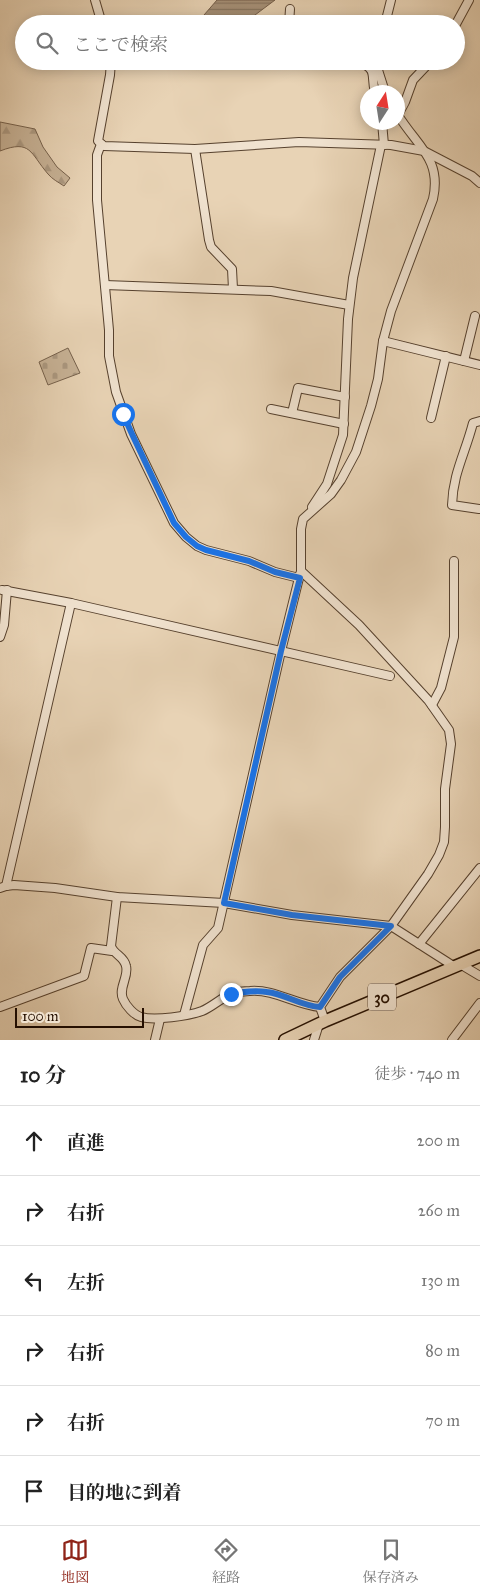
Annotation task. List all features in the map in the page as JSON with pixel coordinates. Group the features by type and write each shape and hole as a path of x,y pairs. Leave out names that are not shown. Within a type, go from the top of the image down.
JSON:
{"main road":[{"name":"30","path":"285,1040 480,956"}],"street":[{"path":"95,0 99,15"},
{"path":"387,15 391,0"},
{"path":"461,15 469,0"},
{"path":"290,9 290,15"},
{"path":"110,70 98,142 104,146 195,149 299,142 382,145 424,150 480,183"},
{"path":"374,70 382,85"},
{"path":"405,102 413,80 422,70"},
{"path":"373,85 376,72"},
{"path":"303,519 330,494 341,480 356,452 378,380 383,341 392,311 436,187 436,178 432,164 424,150 405,127"},
{"path":"184,1015 203,945 218,928 224,903 300,574 303,519 328,484 343,435 352,278 382,145 382,130"},
{"path":"101,144 97,155 97,200 109,330 108,356 116,392 132,434 174,523 186,537 197,546 206,550 249,561 275,572 300,574 359,625 432,705 449,730 451,744 445,789 444,842 439,855 428,874 391,926 340,977 320,1007 322,1023 314,1040"},
{"path":"195,149 209,240 212,247 232,269 233,289"},
{"path":"105,284 271,291 350,305"},
{"path":"464,361 476,316"},
{"path":"383,341 480,365"},
{"path":"430,418 446,356"},
{"path":"292,413 298,388 345,397"},
{"path":"271,409 344,424"},
{"path":"479,509 452,506 452,488 473,423 480,421"},
{"path":"432,705 441,688 454,637 454,561"},
{"path":"0,637 4,625 2,591 71,603 390,676"},
{"path":"71,603 3,887 56,888 117,896 224,903 292,915 391,926 457,966 480,976"},
{"path":"420,944 480,868"},
{"path":"112,951 117,896"},
{"path":"0,1007 84,976 91,948 112,951 123,958 127,972 121,989 122,998 141,1017 160,1019 184,1015 200,1011 231,994 250,991 268,992 300,1003 320,1007"},
{"path":"452,1040 480,1003"},
{"path":"155,1040 160,1019"}],"green space":[{"path":"0,122 35,129 43,147 57,167 70,178 64,186 50,176 33,154 24,147 0,151"},
{"path":"68,348 80,373 48,385 39,362"}],"shaded area":[{"path":"217,0 275,0 255,15 204,15"}],"route":[{"path":"123,414 174,523 186,537 197,546 206,550 249,561 275,572 300,578 281,651 224,903 292,915 391,926 340,977 320,1007 300,1003 268,992 250,991 231,994"}]}
